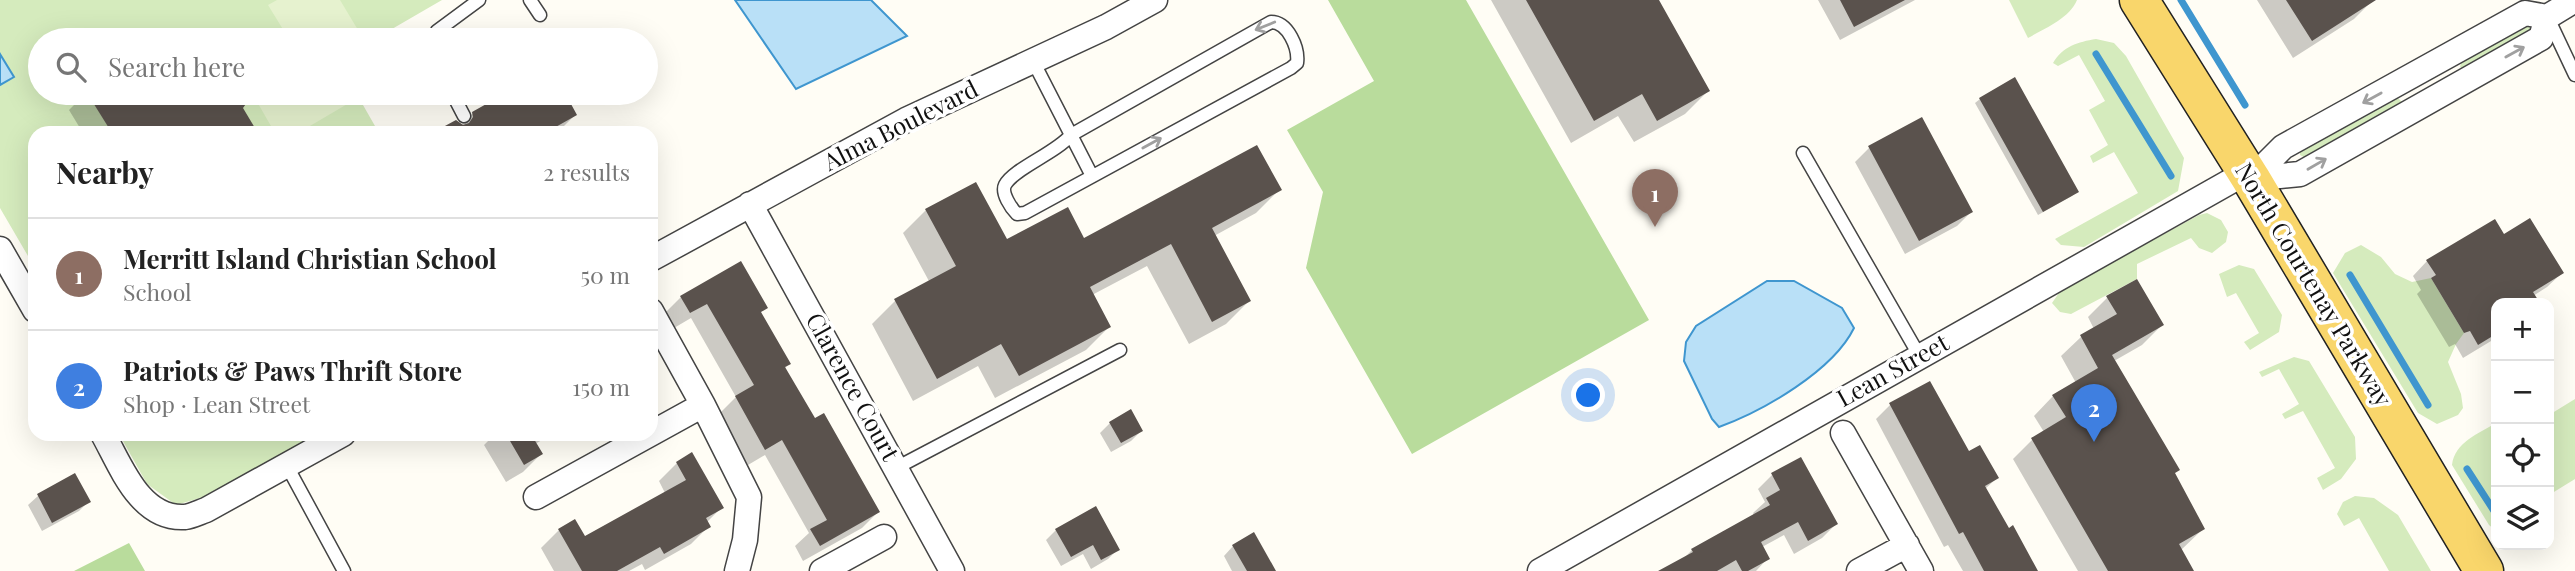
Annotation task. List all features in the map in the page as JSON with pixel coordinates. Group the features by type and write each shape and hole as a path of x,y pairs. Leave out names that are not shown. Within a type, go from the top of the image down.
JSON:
{"main road":[{"name":"North Courtenay Parkway","path":"2139,0 2249,176 2484,571"}],"street":[{"name":"Alma Boulevard","path":"658,255 906,120 1107,27 1155,0"},
{"path":"2249,176 2284,147 2525,13 2547,17 2575,1"},
{"path":"2249,176 2300,174 2541,38 2547,17"},
{"path":"2432,65 2446,91"},
{"name":"Lean Street","path":"1540,571 1919,355 2249,176"},
{"name":"Clarence Court","path":"750,204 952,571"},
{"path":"1,252 28,298"},
{"path":"658,324 749,497 745,567"},
{"path":"658,430 703,405"},
{"path":"1843,433 1921,571"},
{"path":"107,441 138,496 153,508 168,515 186,517 206,510 331,441"},
{"path":"536,497 638,441"},
{"path":"822,571 884,537"},
{"path":"1859,571 1907,545"}],"lane":[{"path":"441,28 479,0"},
{"path":"530,0 540,15"},
{"path":"2547,17 2575,75"},
{"path":"1271,22 1284,26 1296,48 1297,63 1291,68 1092,176 1021,214 1013,210 1004,192 1006,183 1012,177 1062,145 1071,135 1271,22"},
{"path":"1033,61 1092,176"},
{"path":"458,105 464,116"},
{"path":"1803,153 1919,355"},
{"path":"896,467 1121,350"},
{"path":"287,466 344,571"}],"green space":[{"path":"0,0 442,0 394,28 28,28 28,105 363,105 375,126 28,126 28,256 0,208"},
{"path":"277,0 340,0 357,28 282,28 268,5"},
{"path":"1328,0 1466,0 1649,320 1412,454 1306,268 1323,192 1287,130 1374,81"},
{"path":"2009,0 2077,0 2062,18 2028,38"},
{"path":"2536,20 2540,25 2464,70 2460,67 2462,59"},
{"path":"2096,39 2114,43 2126,56 2184,158 2178,191 2084,247 2061,245 2055,239 2138,193 2114,152 2093,163 2090,156 2108,145 2089,110 2105,101 2079,55 2058,66 2053,63 2061,52"},
{"path":"2397,97 2402,102 2400,106 2307,159 2300,155 2300,151"},
{"path":"259,105 346,105 310,126 271,126"},
{"path":"2207,213 2221,220 2228,232 2226,242 2212,253 2199,248 2191,238 2137,264 2137,279 2071,314 2060,312 2052,303 2061,290"},
{"path":"2361,245 2381,257 2395,274 2412,282 2431,278 2464,333 2448,362 2461,394 2463,408 2458,415 2437,424 2418,413 2333,273 2345,253"},
{"path":"2239,265 2254,269 2282,315 2279,332 2250,350 2244,342 2259,333 2236,293 2227,297 2219,274"},
{"path":"2294,357 2309,361 2355,437 2356,459 2341,479 2323,490 2317,478 2335,468 2303,411 2285,419 2282,414 2299,404 2279,369 2262,377 2259,372"},
{"path":"2575,399 2575,479 2554,492 2554,424 2554,412"},
{"path":"2491,426 2491,527 2452,465 2458,450"},
{"path":"123,441 331,441 287,466 176,505 147,484"},
{"path":"2355,496 2374,498 2398,515 2431,571 2389,571 2359,518 2344,526 2337,514 2343,502"},
{"path":"129,543 145,571 74,571"}],"water":[{"path":"735,0 871,0 907,36 796,89"},
{"path":"0,54 14,77 0,85"},
{"path":"1767,281 1794,281 1842,308 1854,328 1830,359 1795,388 1756,411 1719,427 1712,419 1684,361 1686,342 1696,326"}],"building":[{"path":"1526,0 1659,0 1710,91 1657,121 1642,94 1594,121"},
{"path":"1840,0 1905,0 1854,27"},
{"path":"2286,0 2376,0 2312,41"},
{"path":"2015,77 2079,192 2043,212 1979,98"},
{"path":"94,105 245,105 243,108 254,126 108,126"},
{"path":"485,105 572,105 577,115 557,126 445,126 456,120 463,125 469,123 473,117 472,112"},
{"path":"1922,117 1973,212 1919,241 1868,146"},
{"path":"1257,145 1282,190 1212,228 1251,301 1212,322 1171,244 1090,287 1111,327 1019,376 1001,344 937,379 894,299 956,266 925,209 976,182 1007,239 1068,207 1084,238"},
{"path":"2530,218 2564,273 2533,292 2537,298 2491,298 2491,337 2478,345 2470,331 2464,333 2431,278 2436,275 2426,260 2495,219 2504,234"},
{"path":"741,261 768,308 761,312 791,364 785,367 815,418 824,413 880,512 820,546 810,529 827,520 782,440 765,450 735,396 754,385 707,304 690,313 680,296"},
{"path":"2137,279 2164,325 2112,355 2180,470 2175,473 2205,529 2179,544 2194,571 2108,571 2031,438 2066,417 2052,395 2098,368 2080,335 2117,314 2106,296"},
{"path":"1930,381 1969,451 1980,445 1999,478 1985,486 2009,528 2013,525 2038,571 1984,571 1963,532 1959,534 1889,403"},
{"path":"1131,409 1143,431 1121,443 1109,422"},
{"path":"510,441 535,441 543,454 524,465"},
{"path":"692,452 724,508 706,518 711,527 664,554 660,547 617,571 582,571 558,529 575,519 585,536 686,480 676,462"},
{"path":"1801,457 1838,524 1808,541 1798,522 1761,542 1770,559 1748,571 1742,571 1736,560 1717,571 1658,571 1693,552 1691,549 1770,505 1766,498 1780,490 1771,473"},
{"path":"75,473 91,502 52,523 37,494"},
{"path":"1096,506 1120,550 1101,560 1093,545 1071,557 1055,529"},
{"path":"1254,532 1276,571 1247,571 1232,545"}],"waterway":[{"path":"2181,0 2245,105"},
{"path":"2096,54 2171,176"},
{"path":"2350,275 2428,405"},
{"path":"2467,469 2491,506"}],"place":[{"name":"Merritt Island Christian School","path":"1655,227"},
{"name":"Patriots & Paws Thrift Store","path":"2094,442"}]}
